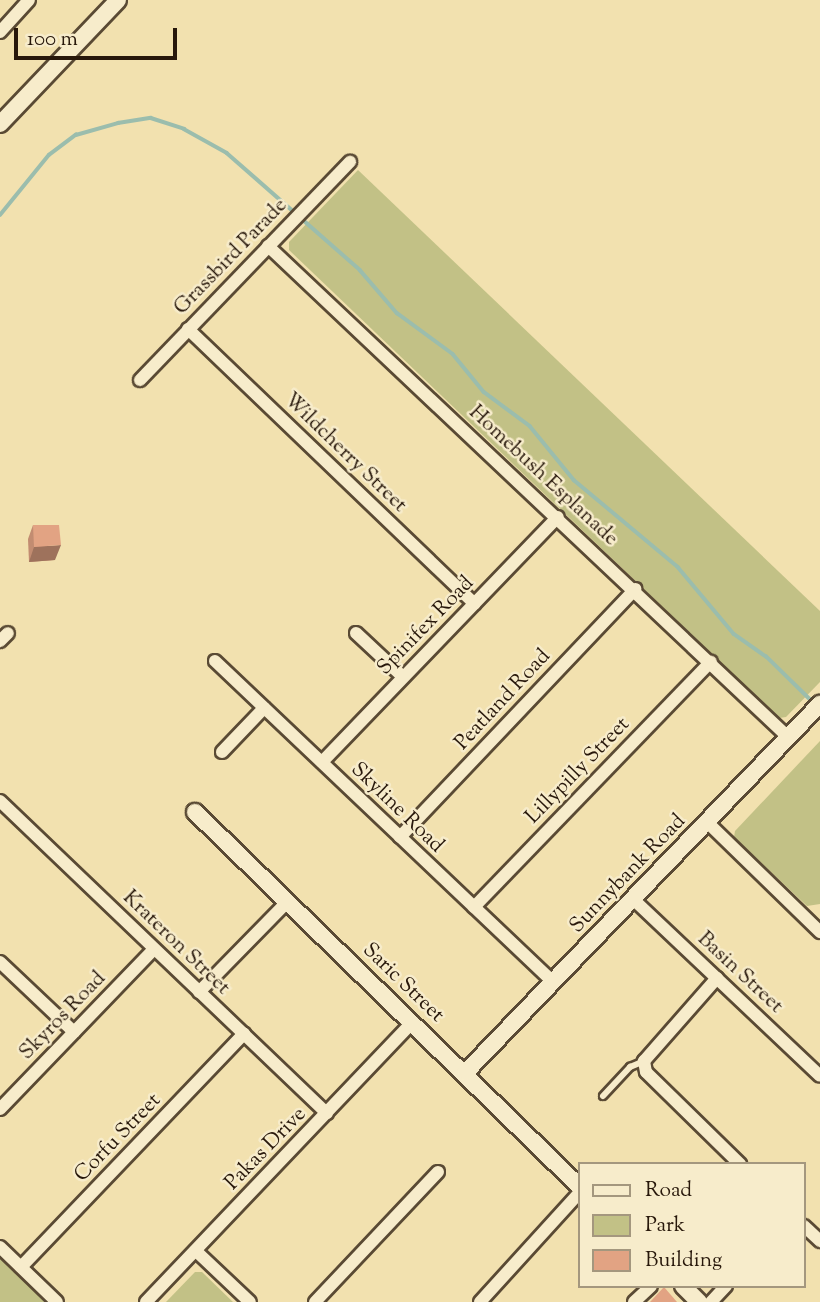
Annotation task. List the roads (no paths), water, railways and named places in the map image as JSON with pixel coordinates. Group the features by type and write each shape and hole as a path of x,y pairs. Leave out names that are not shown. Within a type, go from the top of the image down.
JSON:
{"street":[{"path":"0,32 29,0"},
{"path":"0,124 118,0"},
{"name":"Grassbird Parade","path":"140,380 350,162"},
{"name":"Homebush Esplanade","path":"268,246 635,589 788,737"},
{"name":"Wildcherry Street","path":"188,329 474,604"},
{"name":"Spinifex Road","path":"322,762 558,517"},
{"name":"Peatland Road","path":"400,836 635,589"},
{"path":"356,633 403,677"},
{"name":"Skyline Road","path":"215,661 553,982"},
{"name":"Lillypilly Street","path":"474,907 711,662"},
{"name":"Sunnybank Road","path":"466,1072 820,704"},
{"path":"222,752 264,708"},
{"name":"Krateron Street","path":"0,801 327,1113"},
{"name":"Saric Street","path":"195,812 466,1072 578,1187"},
{"path":"707,822 818,925"},
{"name":"Basin Street","path":"633,899 820,1076"},
{"path":"199,992 288,901"},
{"name":"Skyros Road","path":"0,1109 154,949"},
{"path":"0,962 74,1032"},
{"path":"717,978 644,1061 646,1072 738,1162"},
{"name":"Pakas Drive","path":"146,1302 413,1021"},
{"name":"Corfu Street","path":"21,1268 244,1034"},
{"path":"314,1302 438,1172"},
{"path":"480,1302 578,1191"},
{"path":"806,1228 820,1241"},
{"path":"0,1247 57,1302"},
{"path":"196,1251 250,1302"},
{"path":"685,1288 699,1302"},
{"path":"711,1302 724,1288"}],"lane":[{"path":"603,1096 630,1068 644,1061"}],"waterway":[{"path":"0,215 49,155 76,135 118,123 151,118 184,129 227,153 360,270 397,313 453,354 484,392 530,426 574,480 678,567 734,634 766,656 813,702"}]}
